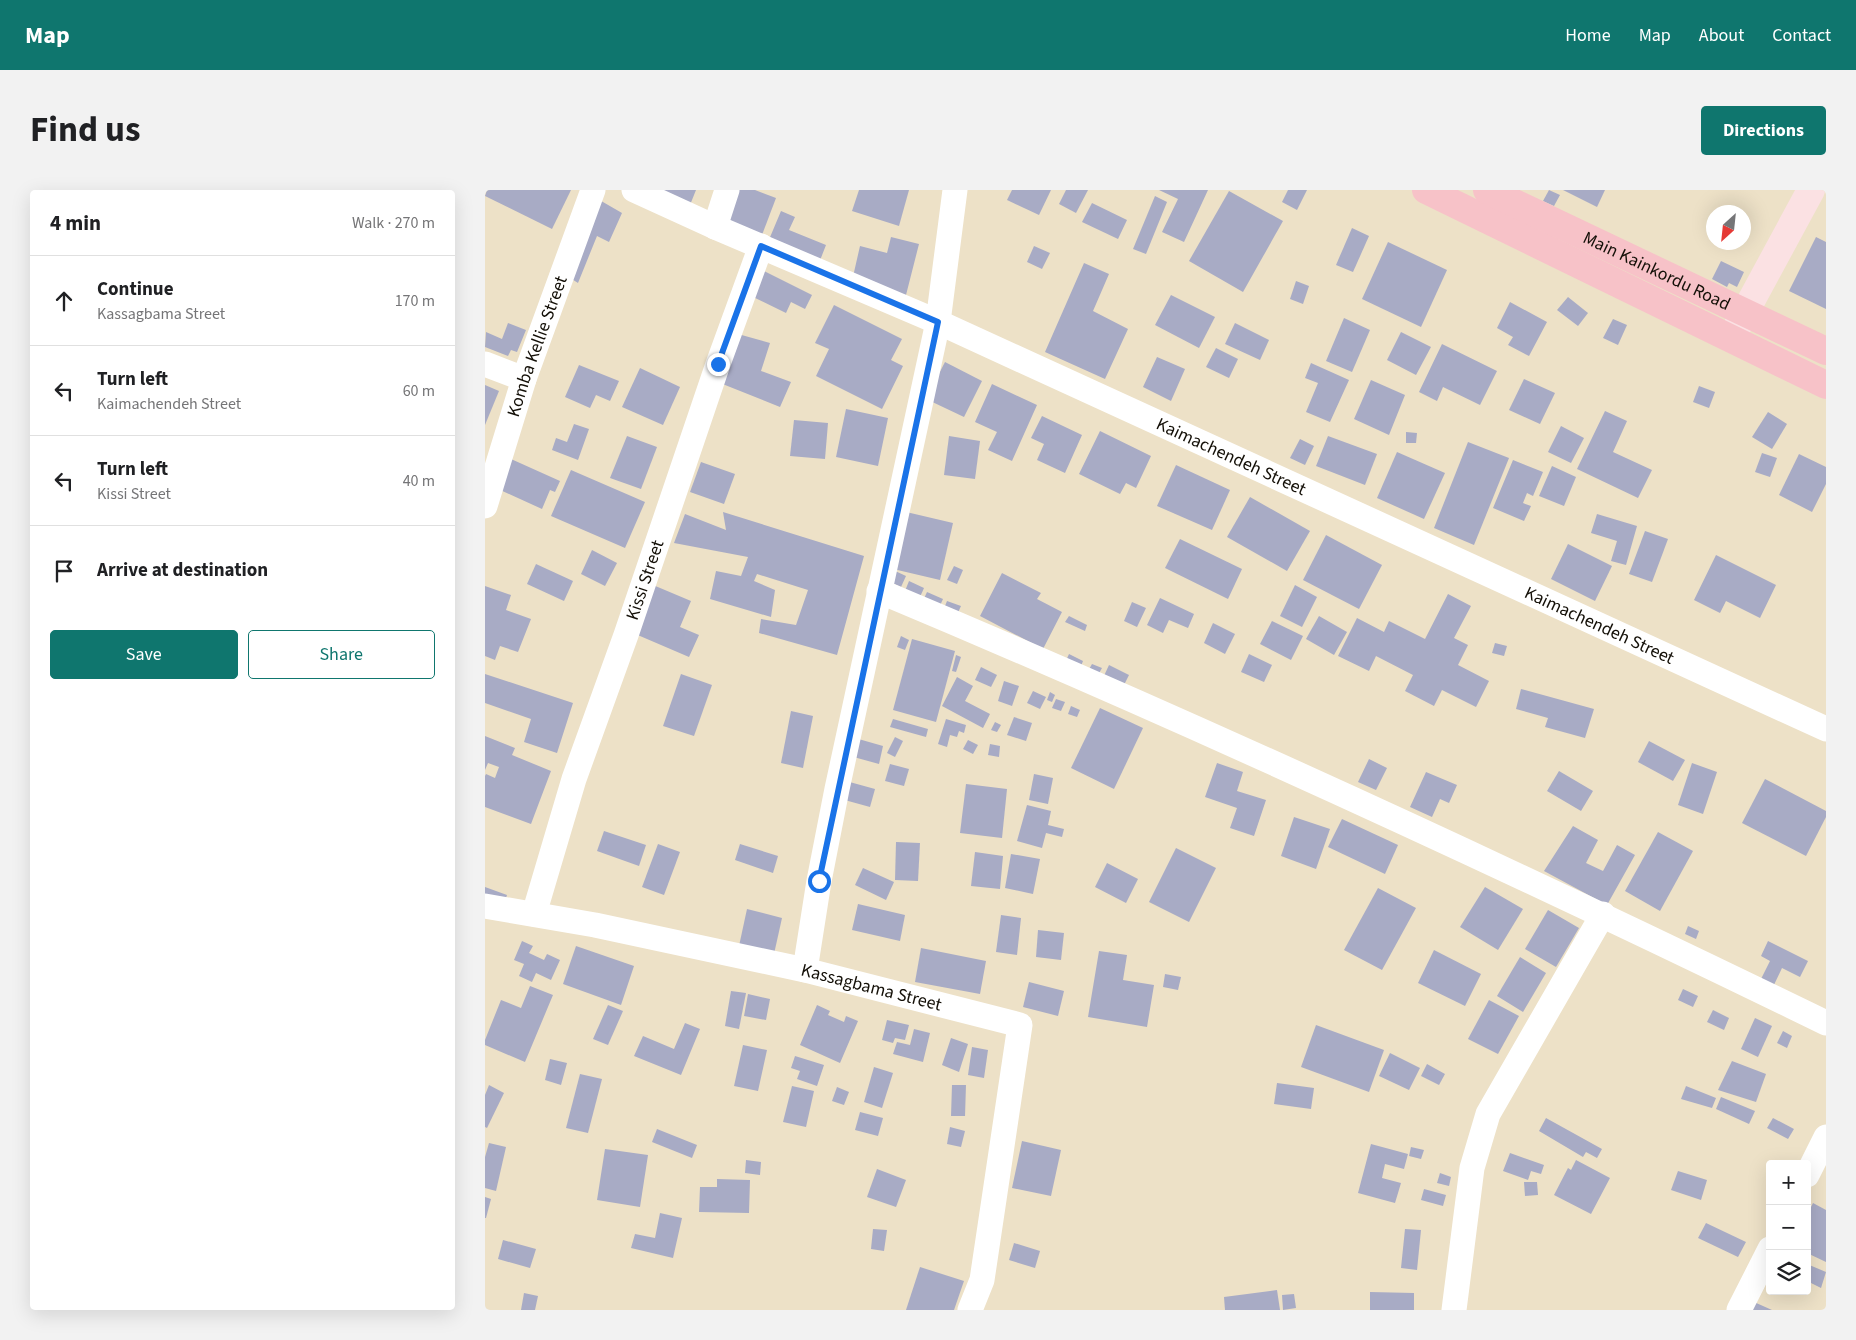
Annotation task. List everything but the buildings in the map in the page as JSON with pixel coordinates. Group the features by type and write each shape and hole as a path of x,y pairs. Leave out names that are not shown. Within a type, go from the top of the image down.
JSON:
{"main road":[{"path":"1427,190 1826,385"},
{"name":"Main Kainkordu Road","path":"1487,190 1826,351"},
{"path":"1731,338 1811,190"}],"street":[{"name":"Komba Kellie Street","path":"485,506 524,379 593,190"},
{"name":"Kaimachendeh Street","path":"634,190 715,227 938,322 1826,729"},
{"path":"715,227 727,190"},
{"name":"Kassagbama Street","path":"955,190 938,322 879,591 819,881 805,970 1020,1025 982,1280 970,1310"},
{"name":"Kissi Street","path":"534,914 574,779 626,634 718,364 761,246"},
{"path":"485,364 524,379"},
{"path":"879,591 1010,646 1277,764 1603,914 1826,1023"},
{"path":"485,906 534,914 805,970"},
{"path":"1454,1310 1472,1168 1488,1114 1603,914"},
{"path":"1811,1167 1826,1137"},
{"path":"1739,1310 1769,1250"}],"route":[{"path":"718,364 761,246 938,322 853,710 819,881"}]}
